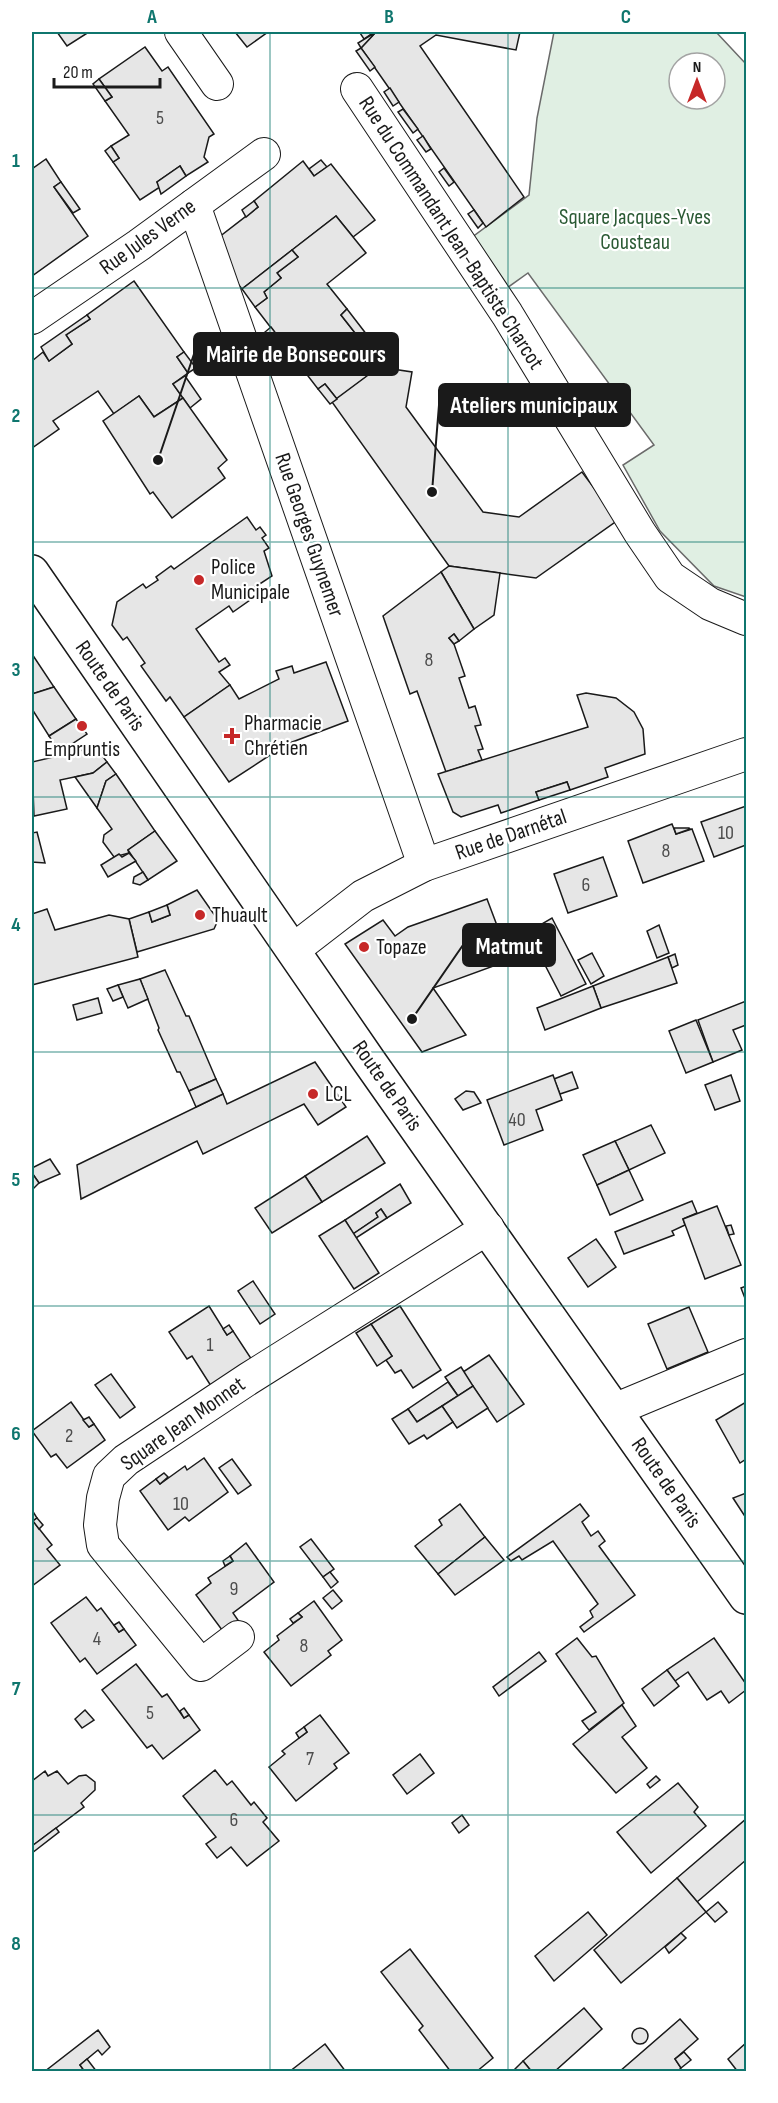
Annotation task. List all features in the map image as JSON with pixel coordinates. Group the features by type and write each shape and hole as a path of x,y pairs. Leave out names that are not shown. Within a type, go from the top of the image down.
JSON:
{"main road":[{"name":"Route de Paris","path":"32,572 293,950 747,1597"}],"street":[{"path":"181,32 217,84"},
{"name":"Rue du Commandant Jean-Baptiste Charcot","path":"357,89 507,314 640,533 670,577 710,604 747,619"},
{"name":"Rue Jules Verne","path":"32,318 264,154"},
{"name":"Rue Georges Guynemer","path":"194,205 424,865"},
{"name":"Rue de Darnétal","path":"293,950 363,896 424,865 747,754"},
{"name":"Square Jean Monnet","path":"238,1637 201,1665 103,1545 100,1525 109,1476 126,1460 248,1379 488,1228"},
{"path":"614,1410 747,1355"}],"green space":[{"name":"Square Jacques-Yves Cousteau","path":"554,32 716,32 746,64 746,597 714,586 660,531 623,465 654,445 528,273 507,288 471,238 529,195 537,118"}],"building":[{"path":"57,32 89,32 67,46"},
{"path":"235,32 268,32 247,47"},
{"path":"374,32 364,39 360,33"},
{"path":"376,32 520,32 516,50 436,35 420,46 524,197 486,227 361,48"},
{"path":"376,32 361,48 358,43"},
{"path":"145,47 162,71 168,67 214,134 209,137 204,157 208,162 186,176 180,166 157,182 160,187 140,200 113,162 119,158 111,146 129,135 105,101 112,97 99,79"},
{"path":"361,48 375,67 370,71 356,51"},
{"path":"99,79 112,97 105,101 93,84"},
{"path":"390,88 399,102 393,106 384,92"},
{"path":"403,109 418,129 413,133 398,112"},
{"path":"423,136 431,149 426,152 417,140"},
{"path":"111,146 119,158 113,162 105,151"},
{"path":"46,159 61,182 54,187 88,236 32,276 32,169"},
{"path":"321,160 327,167 314,176 309,169"},
{"path":"303,161 314,176 331,164 375,220 353,237 336,216 242,289 223,265 214,241 258,207 254,201"},
{"path":"180,166 186,176 161,194 157,182"},
{"path":"444,168 454,182 449,186 439,172"},
{"path":"61,182 80,209 73,213 54,187"},
{"path":"254,201 258,207 246,217 242,210"},
{"path":"474,210 483,223 478,228 468,214"},
{"path":"336,216 366,253 327,284 347,309 341,315 381,366 337,399 325,384 318,389 255,307 267,298 264,292 281,278 277,273 298,257 292,250"},
{"path":"292,250 298,257 277,273 281,278 264,292 267,298 255,307 242,289"},
{"path":"134,281 184,352 177,357 188,373 173,384 183,398 154,417 139,396 114,414 98,391 53,421 59,429 32,448 32,361 43,352 49,361 72,344 66,335 90,319 87,315"},
{"path":"347,309 387,361 381,366 341,315"},
{"path":"87,315 90,319 66,335 72,344 49,361 41,347"},
{"path":"271,327 289,351 283,356 265,332"},
{"path":"184,352 196,368 188,373 177,357"},
{"path":"379,367 412,372 406,407 483,512 519,517 582,472 618,520 536,578 449,566 332,402"},
{"path":"185,376 201,399 190,408 173,384"},
{"path":"325,384 337,399 330,404 318,389"},
{"path":"139,396 154,417 183,398 227,460 218,468 225,478 172,518 153,492 150,494 103,421"},
{"path":"247,517 256,530 260,527 266,535 262,538 269,548 264,551 272,576 255,587 260,593 233,612 229,606 196,629 219,662 225,658 230,665 219,672 230,685 184,717 170,697 166,701 141,666 145,663 127,637 123,640 112,625 117,602 143,584 146,588 158,580 156,577 171,566 174,569"},
{"path":"449,566 500,573 494,615 474,629 441,572"},
{"path":"441,572 474,629 459,641 454,634 449,638 454,644 465,676 459,678 469,708 475,706 481,725 475,726 483,749 478,750 482,760 446,772 417,691 410,694 383,616"},
{"path":"454,634 459,641 454,644 449,638"},
{"path":"32,654 54,687 32,694"},
{"path":"326,662 348,721 287,744 229,782 184,717 230,685 239,699 279,679 276,671 292,666 294,673"},
{"path":"54,687 76,719 49,736 32,709 32,694"},
{"path":"586,693 616,698 634,712 643,729 645,754 605,768 608,777 570,790 567,782 536,792 539,800 501,813 498,805 461,817 453,812 438,774 588,727 577,695"},
{"path":"76,719 87,734 72,744 77,751 61,755 49,736"},
{"path":"96,747 107,762 93,773 60,780 67,809 34,816 32,762"},
{"path":"107,762 116,774 106,781 97,808 75,777 93,773"},
{"path":"116,774 155,831 128,850 129,853 114,857 103,842 104,835 112,829 97,808 106,781"},
{"path":"567,782 570,790 539,800 536,792"},
{"path":"746,806 746,845 714,857 701,822"},
{"path":"672,824 676,834 692,829 704,861 643,883 628,841"},
{"path":"674,828 689,828 690,829 676,834"},
{"path":"155,831 177,861 148,880 128,850"},
{"path":"37,832 45,863 32,862 32,833"},
{"path":"129,853 136,861 108,877 101,865 119,854 122,857"},
{"path":"603,857 617,896 568,913 554,874"},
{"path":"143,872 148,880 140,885 133,883 134,877"},
{"path":"197,890 218,920 214,929 137,952 129,919 149,912 152,922 170,915 167,905"},
{"path":"487,899 510,960 433,988 466,1035 422,1052 345,944 383,920 395,936 408,927"},
{"path":"167,905 170,915 152,922 149,912"},
{"path":"47,909 55,930 109,915 129,919 138,957 32,985 32,914"},
{"path":"552,918 586,984 561,996 528,932"},
{"path":"659,925 669,953 657,958 647,931"},
{"path":"592,953 604,976 591,984 578,960"},
{"path":"675,954 678,965 672,968 668,957"},
{"path":"668,957 677,983 601,1008 593,986"},
{"path":"165,970 186,1016 189,1016 216,1079 189,1091 180,1072 177,1072 158,1030 140,979"},
{"path":"140,979 148,999 128,1008 118,985"},
{"path":"118,985 123,997 113,1001 107,989"},
{"path":"593,986 601,1008 545,1030 537,1008"},
{"path":"98,998 102,1013 77,1020 73,1005"},
{"path":"746,1001 746,1025 733,1030 742,1050 713,1062 698,1020"},
{"path":"696,1020 713,1062 686,1073 669,1031"},
{"path":"315,1062 346,1107 318,1125 304,1104 203,1154 197,1141 81,1199 77,1165 223,1094 227,1104"},
{"path":"572,1072 578,1088 560,1094 554,1079"},
{"path":"553,1075 562,1100 536,1110 543,1130 504,1145 487,1100"},
{"path":"731,1075 740,1101 715,1110 705,1085"},
{"path":"216,1079 223,1094 196,1107 189,1091"},
{"path":"466,1091 474,1092 481,1103 463,1110 455,1099"},
{"path":"651,1125 665,1153 629,1170 615,1141"},
{"path":"367,1136 385,1163 322,1202 305,1176"},
{"path":"615,1141 629,1170 597,1185 583,1155"},
{"path":"50,1159 60,1174 39,1183 32,1173 32,1168"},
{"path":"629,1170 643,1200 610,1215 597,1185"},
{"path":"32,1173 39,1183 32,1190"},
{"path":"305,1176 322,1202 272,1233 255,1208"},
{"path":"400,1184 411,1203 387,1218 381,1209 376,1213 378,1217 353,1234 345,1220"},
{"path":"692,1201 697,1213 683,1219 685,1225 672,1231 674,1235 624,1254 615,1232"},
{"path":"717,1206 741,1265 705,1279 683,1219"},
{"path":"381,1209 387,1218 356,1238 353,1234 378,1217 376,1213"},
{"path":"345,1220 379,1273 354,1289 319,1236"},
{"path":"731,1225 734,1234 729,1235 726,1226"},
{"path":"596,1239 616,1267 588,1287 568,1258"},
{"path":"253,1281 275,1314 260,1324 238,1291"},
{"path":"746,1286 746,1301 741,1288"},
{"path":"209,1306 227,1335 233,1331 252,1360 211,1386 192,1356 187,1359 169,1332"},
{"path":"400,1306 441,1370 413,1388 401,1370 395,1373 386,1360 392,1356 371,1324"},
{"path":"689,1307 708,1352 667,1369 648,1324"},
{"path":"371,1324 392,1356 377,1366 356,1333"},
{"path":"229,1325 233,1331 227,1335 223,1329"},
{"path":"489,1355 524,1404 497,1422 463,1372"},
{"path":"461,1367 473,1386 458,1396 445,1377"},
{"path":"111,1374 135,1407 120,1418 95,1385"},
{"path":"448,1382 458,1396 417,1422 408,1409"},
{"path":"473,1386 488,1408 457,1428 442,1406"},
{"path":"71,1402 89,1427 94,1424 105,1440 67,1468 56,1454 51,1457 32,1431"},
{"path":"746,1402 746,1459 740,1463 716,1420"},
{"path":"442,1406 453,1422 427,1439 424,1435 409,1444 392,1419 408,1409 417,1422"},
{"path":"89,1417 94,1424 89,1427 83,1420"},
{"path":"204,1458 228,1492 189,1521 185,1517 168,1530 140,1491 156,1479 160,1484 185,1466 187,1470"},
{"path":"232,1459 251,1485 238,1494 219,1468"},
{"path":"164,1473 168,1477 160,1484 156,1479"},
{"path":"746,1493 746,1518 733,1498"},
{"path":"460,1504 485,1537 438,1574 415,1546 442,1525 439,1520"},
{"path":"580,1504 589,1516 582,1522 591,1536 598,1531 605,1541 599,1546 635,1595 584,1632 580,1627 593,1617 590,1611 598,1604 553,1541 522,1560 519,1556 511,1561 507,1557"},
{"path":"32,1510 37,1518 33,1521 52,1545 47,1549 60,1565 32,1586"},
{"path":"37,1518 43,1525 39,1529 33,1521"},
{"path":"485,1537 504,1560 455,1595 438,1574"},
{"path":"311,1539 334,1569 323,1577 300,1547"},
{"path":"246,1543 274,1582 233,1613 240,1623 225,1634 196,1595 211,1583 208,1578 233,1561 230,1556"},
{"path":"230,1556 233,1561 225,1566 223,1561"},
{"path":"330,1572 338,1582 331,1588 323,1577"},
{"path":"333,1590 342,1601 332,1609 323,1598"},
{"path":"86,1597 97,1611 101,1608 119,1632 124,1629 136,1645 97,1674 85,1658 80,1662 51,1623"},
{"path":"314,1601 342,1640 328,1651 331,1655 291,1686 264,1652 279,1640 277,1636 302,1617 298,1613"},
{"path":"298,1613 302,1617 293,1623 290,1619"},
{"path":"119,1622 124,1629 119,1632 114,1625"},
{"path":"577,1638 592,1657 596,1656 624,1703 589,1730 582,1721 596,1712 556,1654"},
{"path":"714,1638 746,1684 746,1690 729,1703 721,1691 707,1700 688,1672 675,1681 667,1670"},
{"path":"539,1652 546,1661 499,1696 493,1687"},
{"path":"136,1664 162,1697 167,1694 184,1718 189,1715 200,1730 163,1759 152,1745 147,1748 102,1690"},
{"path":"667,1670 679,1686 654,1706 642,1689"},
{"path":"622,1705 636,1726 622,1737 647,1768 616,1793 573,1744"},
{"path":"184,1708 189,1715 184,1718 180,1711"},
{"path":"85,1710 94,1720 82,1728 75,1719"},
{"path":"320,1715 349,1753 334,1764 337,1768 296,1801 269,1767 285,1754 282,1751 307,1732 304,1727"},
{"path":"304,1727 307,1732 299,1738 296,1733"},
{"path":"420,1754 434,1773 407,1794 393,1775"},
{"path":"215,1770 227,1785 232,1781 251,1805 254,1802 267,1818 263,1822 279,1841 247,1866 231,1847 217,1858 206,1844 216,1837 183,1796"},
{"path":"45,1771 48,1776 57,1771 68,1784 79,1776 86,1775 95,1782 95,1790 81,1803 84,1807 32,1846 32,1781"},
{"path":"656,1776 660,1780 650,1788 647,1784"},
{"path":"678,1783 698,1807 694,1812 706,1826 651,1873 617,1832"},
{"path":"462,1815 469,1825 459,1833 452,1823"},
{"path":"746,1819 746,1860 697,1902 677,1878"},
{"path":"56,1828 59,1832 32,1853 32,1846"},
{"path":"677,1878 706,1912 621,1983 594,1950"},
{"path":"718,1902 727,1912 715,1922 706,1912"},
{"path":"588,1912 607,1935 554,1981 535,1956"},
{"path":"681,1933 686,1938 669,1953 665,1947"},
{"path":"410,1949 493,2058 476,2072 451,2072 419,2030 423,2026 381,1972"},
{"path":"584,2008 602,2029 554,2072 532,2072 523,2061"},
{"path":"680,2019 698,2039 675,2059 681,2068 677,2072 619,2072"},
{"path":"637,2028 643,2028 648,2036 646,2042 637,2044 632,2039 632,2033"},
{"path":"98,2030 110,2047 102,2055 98,2050 80,2065 85,2072 44,2072"},
{"path":"746,2043 746,2072 738,2072 728,2059"},
{"path":"325,2044 346,2072 289,2072"},
{"path":"684,2052 691,2060 681,2068 675,2059"},
{"path":"87,2059 97,2072 85,2072 80,2065"},
{"path":"523,2061 532,2072 512,2072"}],"place":[{"name":"Mairie de Bonsecours","path":"158,460"},
{"name":"Ateliers municipaux","path":"432,492"},
{"name":"Police Municipale","path":"199,580"},
{"name":"Empruntis","path":"82,726"},
{"name":"Pharmacie Chrétien","path":"232,736"},
{"name":"Thuault","path":"200,915"},
{"name":"Topaze","path":"364,947"},
{"name":"Matmut","path":"412,1019"},
{"name":"LCL","path":"313,1094"}]}
